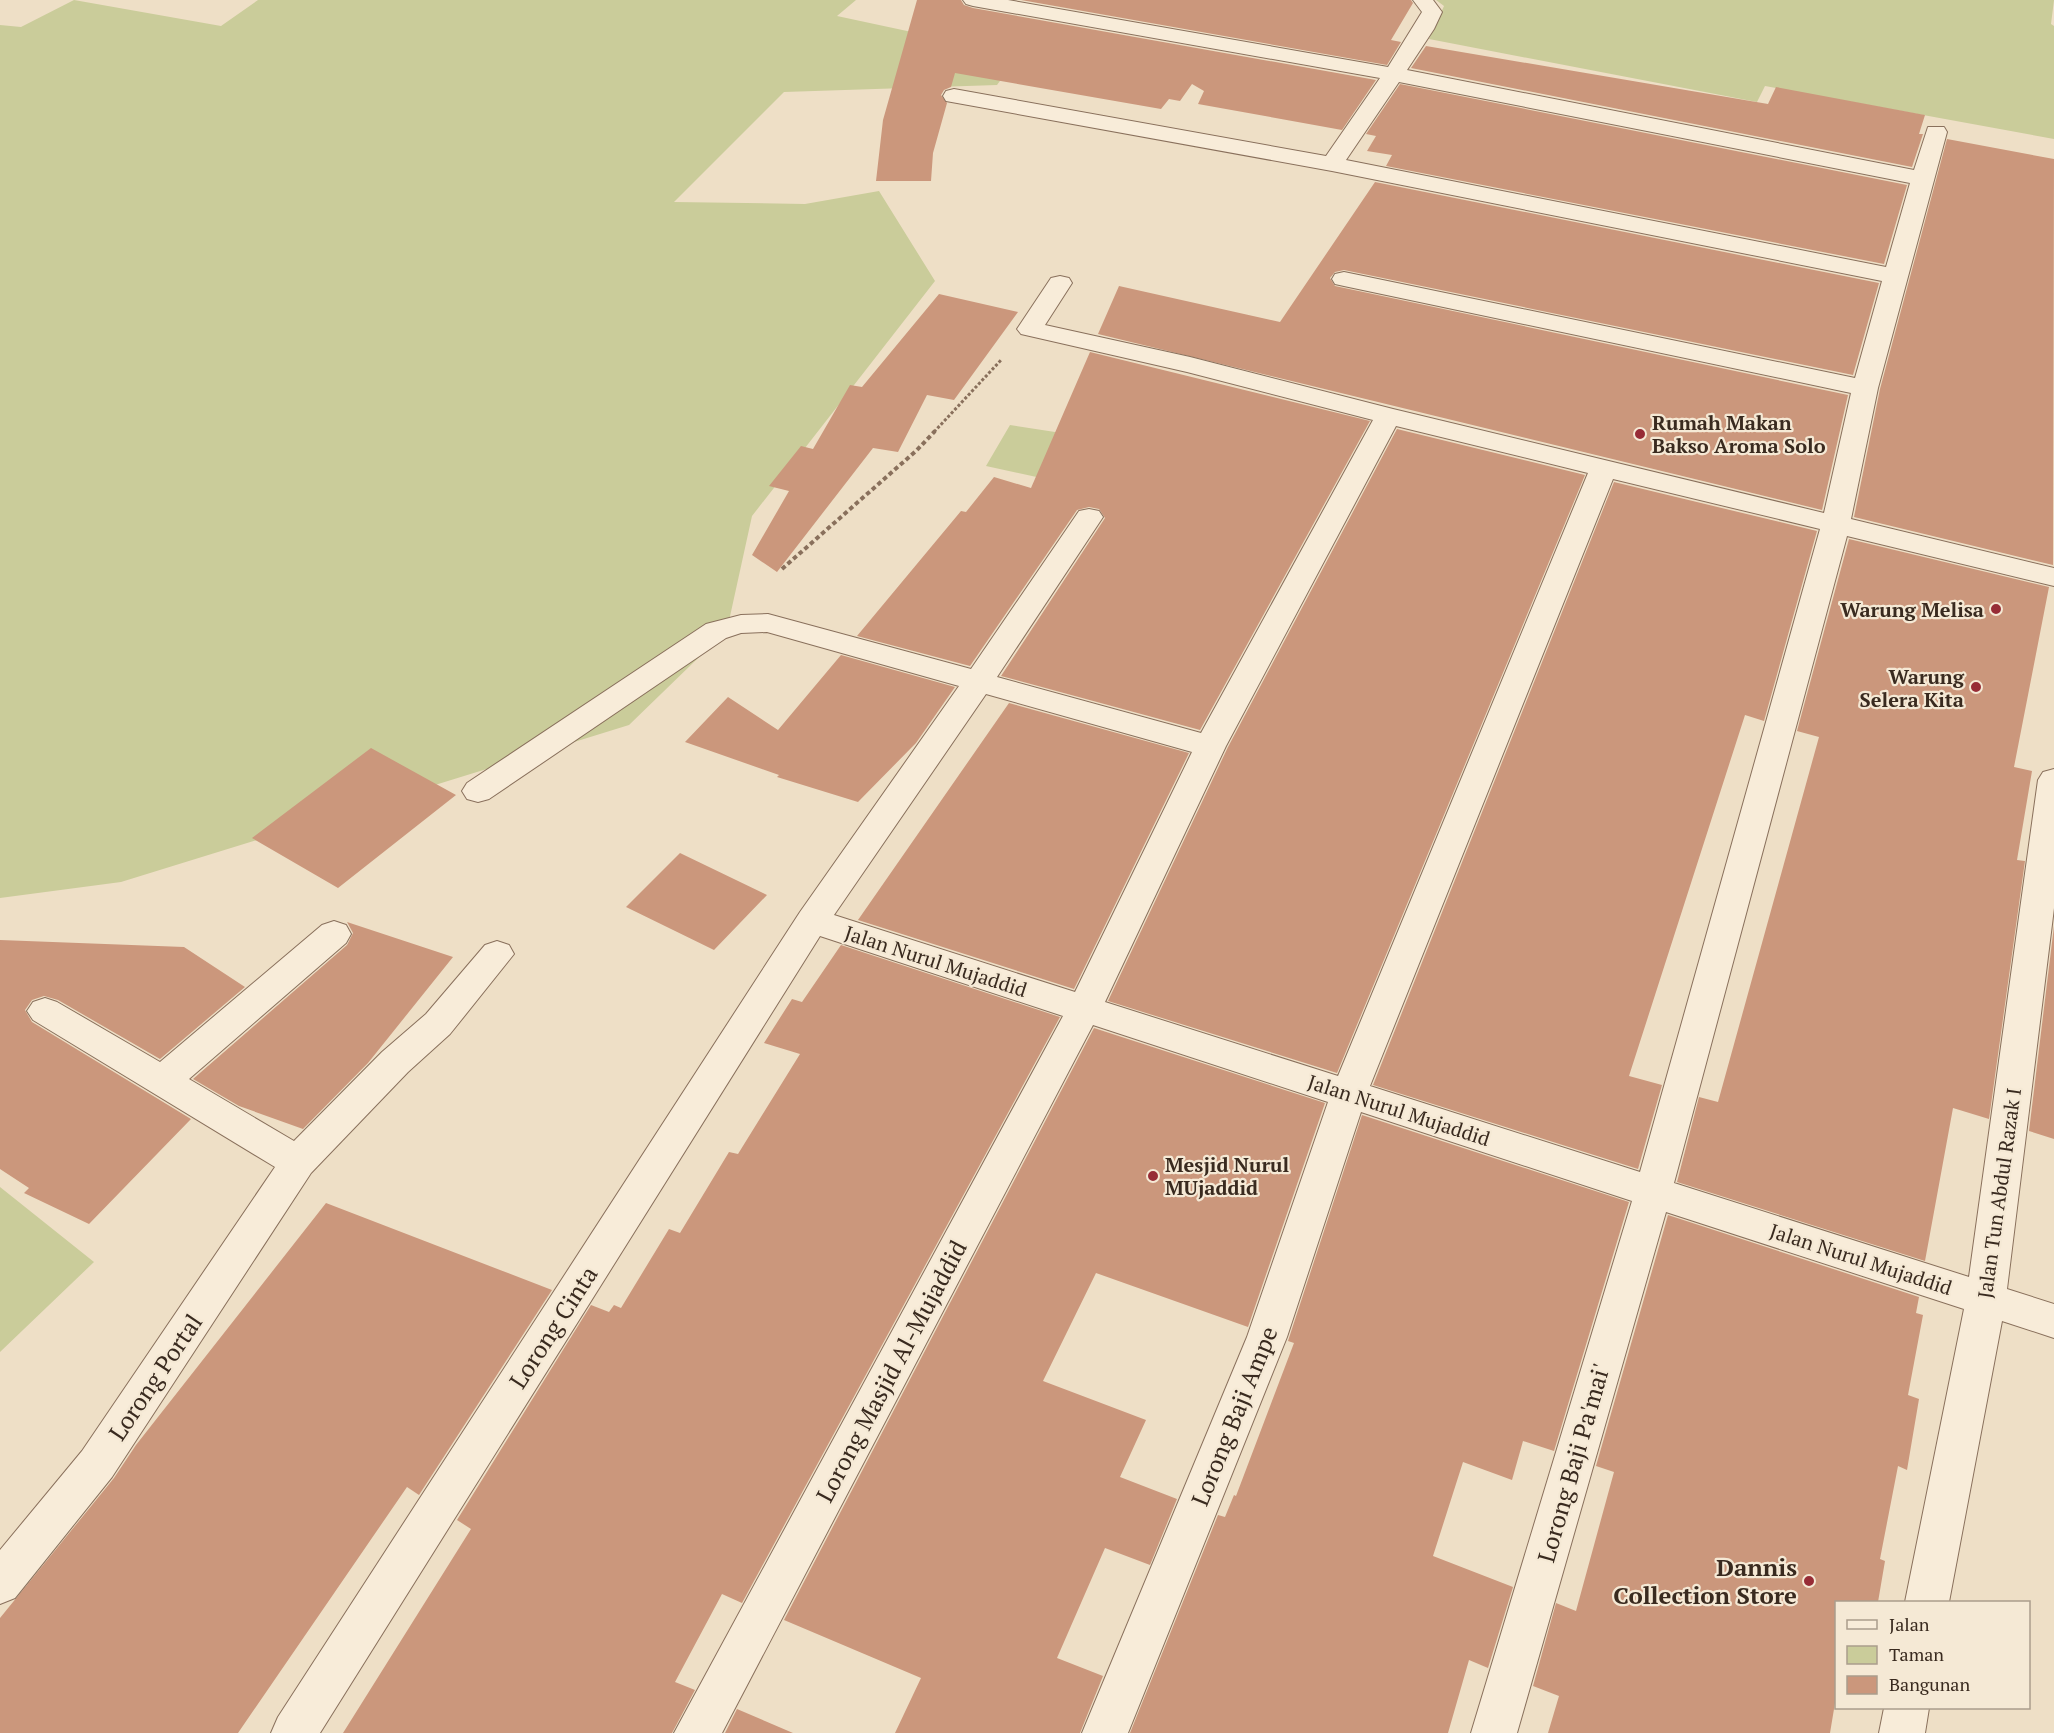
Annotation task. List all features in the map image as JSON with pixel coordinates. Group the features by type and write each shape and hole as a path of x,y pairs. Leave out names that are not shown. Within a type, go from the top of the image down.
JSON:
{"street":[{"path":"973,0 1393,74 1922,178"},
{"path":"1332,164 1424,29 1432,12 1423,0"},
{"path":"954,96 1332,164 1895,276"},
{"name":"Lorong Baji Pa'mai'","path":"1494,1733 1653,1192 1836,523 1865,388 1936,132"},
{"path":"1344,279 1865,388"},
{"path":"1060,284 1030,329 1190,365 1388,416 2054,577"},
{"name":"Lorong Masjid Al-Mujaddid","path":"697,1733 1084,1010 1210,746 1388,416"},
{"name":"Lorong Baji Ampe","path":"1105,1733 1267,1337 1349,1094 1604,469"},
{"name":"Lorong Cinta","path":"294,1733 812,921 979,681 1089,517"},
{"path":"478,791 716,632 733,624 768,623 1210,746"},
{"name":"Jalan Tun Abdul Razak I","path":"1927,1601 1986,1299 2054,780"},
{"name":"Jalan Nurul Mujaddid","path":"812,921 2054,1321"},
{"path":"162,1081 334,934"},
{"name":"Lorong Portal","path":"0,1583 96,1464 298,1162 395,1062 438,1024 497,954"},
{"path":"45,1011 298,1162"},
{"path":"1902,1733 1907,1709"}],"path":[{"path":"782,569 917,450 1030,329"}],"green space":[{"path":"74,0 221,26 258,0 856,0 837,16 1019,55 997,85 784,92 674,202 805,204 879,191 935,281 752,516 727,630 629,725 121,882 0,898 0,25 21,27"},
{"path":"1436,0 2054,0 2051,24 2054,26 2054,139 1765,86 1757,102 1429,39 1444,6"},
{"path":"1010,425 1133,444 1105,492 986,466"},
{"path":"0,1187 94,1262 0,1352"}],"building":[{"path":"917,0 961,0 964,5 973,8 1376,80 1342,130 1198,104 1204,91 1192,84 1180,101 1169,99 1161,109 955,73 951,87 944,90 941,95 947,103 933,153 931,181 876,181 883,120"},
{"path":"1021,0 1411,0 1413,3 1391,40 1401,42 1387,65"},
{"path":"1426,46 1768,104 1776,87 1925,115 1919,134 1923,134 1912,167 1411,68"},
{"path":"1400,84 1907,185 1884,264 1386,166 1392,155 1367,151 1376,136 1366,134"},
{"path":"1947,139 2054,159 2053,565 1854,517 1880,389"},
{"path":"1375,182 1879,283 1853,375 1344,270 1335,272 1330,278 1335,286 1848,395 1822,510 1098,334 1119,286 1280,322"},
{"path":"939,294 1018,312 954,400 927,395 898,452 873,448 777,572 752,555 789,491 769,486 801,446 813,449 850,385 862,387"},
{"path":"1090,352 1370,421 1200,730 1001,676 1105,518 1099,509 1089,507 1077,510 970,666 857,636 961,511 966,512 994,477 1031,488"},
{"path":"1397,429 1585,475 1337,1073 1108,1001 1228,747"},
{"path":"1614,482 1817,531 1764,721 1745,715 1629,1076 1662,1085 1638,1169 1373,1085"},
{"path":"1849,539 2049,587 2014,767 2032,771 2017,860 2025,861 1989,1119 1953,1108 1925,1261 1677,1182 1699,1097 1718,1102 1819,737 1797,731"},
{"path":"841,655 955,687 916,743 858,802 777,777 779,775 685,742 728,697 778,730"},
{"path":"1009,703 1189,753 1074,989 858,920"},
{"path":"371,748 456,795 338,888 252,838"},
{"path":"680,853 767,895 714,950 626,907"},
{"path":"347,922 453,957 368,1063 303,1129 239,1106 193,1079 347,945 353,933"},
{"path":"2054,926 2054,1139 2029,1131"},
{"path":"0,940 184,947 245,987 160,1059 58,1000 44,996 32,1000 25,1010 32,1022 191,1119 89,1224 24,1193 29,1188 0,1169"},
{"path":"841,945 1060,1017 742,1603 722,1594 675,1682 695,1690 672,1733 343,1733 471,1529 457,1520 591,1305 609,1312 614,1305 621,1308 669,1229 680,1233 729,1152 738,1154 800,1054 764,1043 792,999 802,1002"},
{"path":"1094,1028 1325,1103 1248,1327 1096,1273 1043,1381 1146,1420 1120,1477 1177,1499 1150,1565 1105,1548 1057,1658 1103,1676 1080,1733 895,1733 921,1678 784,1620"},
{"path":"1362,1115 1629,1202 1554,1451 1523,1441 1512,1480 1463,1462 1433,1556 1513,1587 1488,1668 1469,1660 1448,1733 1130,1733 1218,1515 1225,1517 1234,1495 1236,1496 1294,1343 1288,1341"},
{"path":"326,1203 552,1290 419,1495 407,1487 238,1733 0,1733 0,1618 114,1478 136,1445"},
{"path":"1668,1215 1919,1297 1916,1313 1923,1315 1908,1395 1919,1399 1907,1470 1898,1466 1880,1559 1885,1561 1878,1601 1835,1601 1835,1703 1830,1733 1548,1733 1559,1696 1533,1686 1556,1603 1576,1611 1614,1472 1596,1466"},
{"path":"737,1709 793,1733 725,1733"}],"place":[{"name":"Rumah Makan Bakso Aroma Solo","path":"1640,434"},
{"name":"Warung Melisa","path":"1996,609"},
{"name":"Warung Selera Kita","path":"1976,687"},
{"name":"Mesjid Nurul MUjaddid","path":"1153,1176"},
{"name":"Dannis Collection Store","path":"1809,1581"}]}
